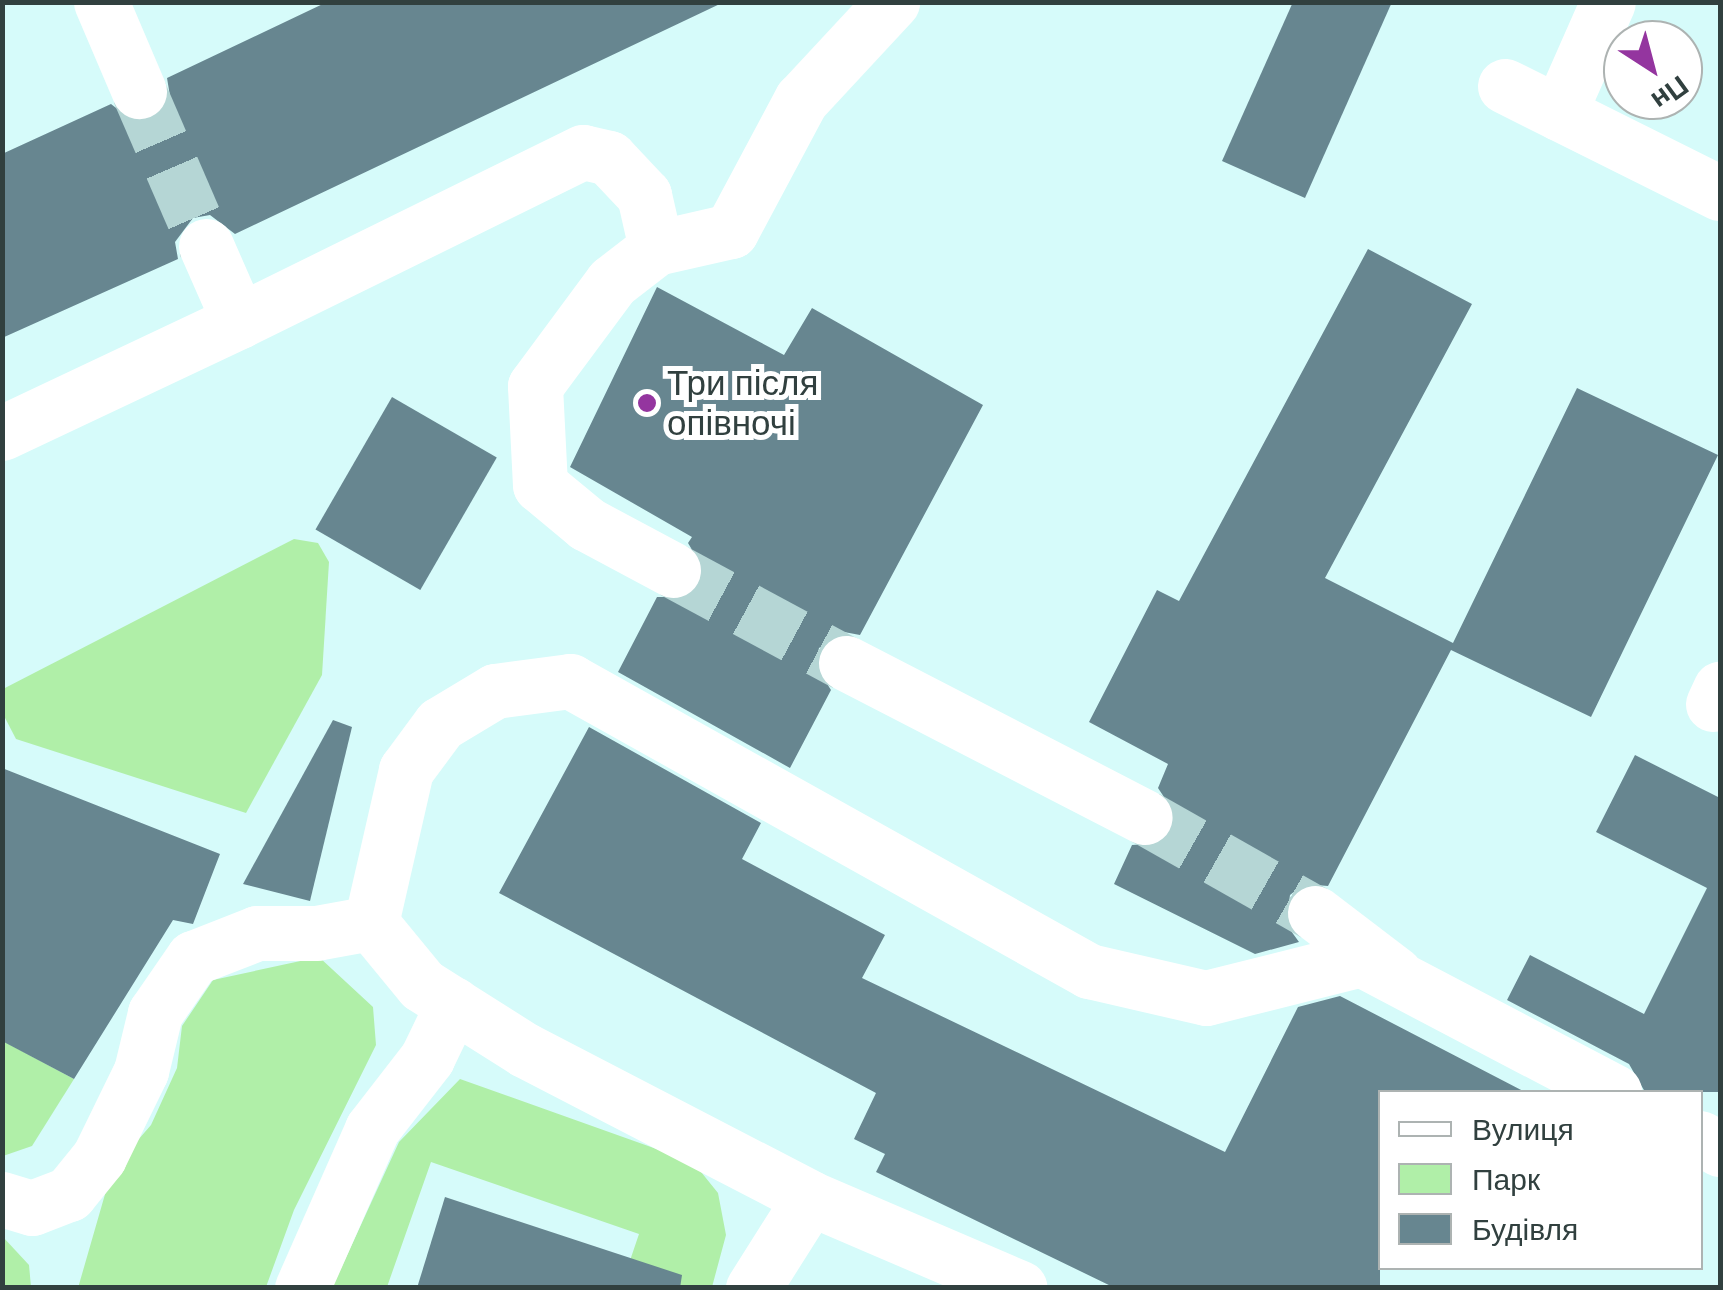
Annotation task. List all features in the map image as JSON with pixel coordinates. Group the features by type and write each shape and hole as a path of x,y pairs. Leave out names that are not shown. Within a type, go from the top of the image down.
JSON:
{"lane":[{"path":"101,2 139,91"},
{"path":"673,570 587,524 540,485 534,436 535,386 612,282 656,248 732,231 801,100 892,2"},
{"path":"1559,113 1608,2"},
{"path":"1504,86 1720,193"},
{"path":"2,433 582,152 609,158 644,194 656,248"},
{"path":"206,246 239,321"},
{"path":"846,663 1146,817"},
{"path":"371,922 406,770 440,724 495,691 570,681 1090,971 1206,998 1361,959 1610,1090"},
{"path":"1315,912 1404,982"},
{"path":"371,922 422,985 525,1050 810,1198 1020,1288"},
{"path":"2,1200 32,1208 69,1194 98,1156 142,1071 155,1013 194,958 256,933 316,933 371,922"},
{"path":"302,1288 372,1129 427,1058 453,1004"},
{"path":"753,1288 810,1198"}],"green space":[{"path":"294,539 318,543 329,562 322,675 246,813 16,739 3,714 3,689"},
{"path":"319,957 373,1007 376,1045 294,1210 266,1287 78,1288 112,1170 151,1125 177,1068 182,1026 213,980"},
{"path":"3,1041 74,1079 32,1146 3,1156"},
{"path":"460,1079 693,1162 718,1193 726,1235 712,1287 621,1287 639,1234 431,1162 387,1287 332,1288 399,1142"},
{"path":"3,1237 29,1265 31,1287 3,1287"}],"building":[{"path":"327,2 724,2 235,234 210,215 193,218 175,242 178,259 2,338 2,154 111,104 134,122 152,119 170,96 167,78"},
{"path":"1293,2 1392,2 1305,198 1222,161"},
{"path":"1368,249 1472,304 1325,578 1453,643 1577,388 1718,455 1591,717 1451,650 1328,886 1304,884 1290,895 1286,924 1299,942 1255,954 1114,884 1132,845 1163,843 1176,815 1158,788 1168,764 1089,722 1157,590 1179,601"},
{"path":"657,287 784,355 812,308 983,405 860,635 844,632 819,648 815,665 831,690 790,768 618,672 657,597 689,597 704,570 688,543 692,537 570,467"},
{"path":"392,397 497,458 420,590 316,530"},
{"path":"333,720 352,727 310,901 243,884"},
{"path":"589,727 761,823 742,859 885,935 862,978 1225,1152 1298,1007 1340,996 1521,1090 1378,1090 1380,1288 1115,1288 876,1172 885,1154 854,1139 876,1093 499,893"},
{"path":"1635,755 1720,798 1720,1092 1644,1090 1629,1064 1507,1000 1530,955 1644,1014 1707,888 1596,832"},
{"path":"2,768 220,854 193,924 173,920 74,1079 2,1041"},
{"path":"445,1197 682,1275 680,1288 417,1288"}],"tunnel":[{"path":"139,91 206,246"},
{"path":"673,570 846,663"},
{"path":"1145,817 1315,913"}],"place":[{"name":"Три після опівночі","path":"647,403"}]}
